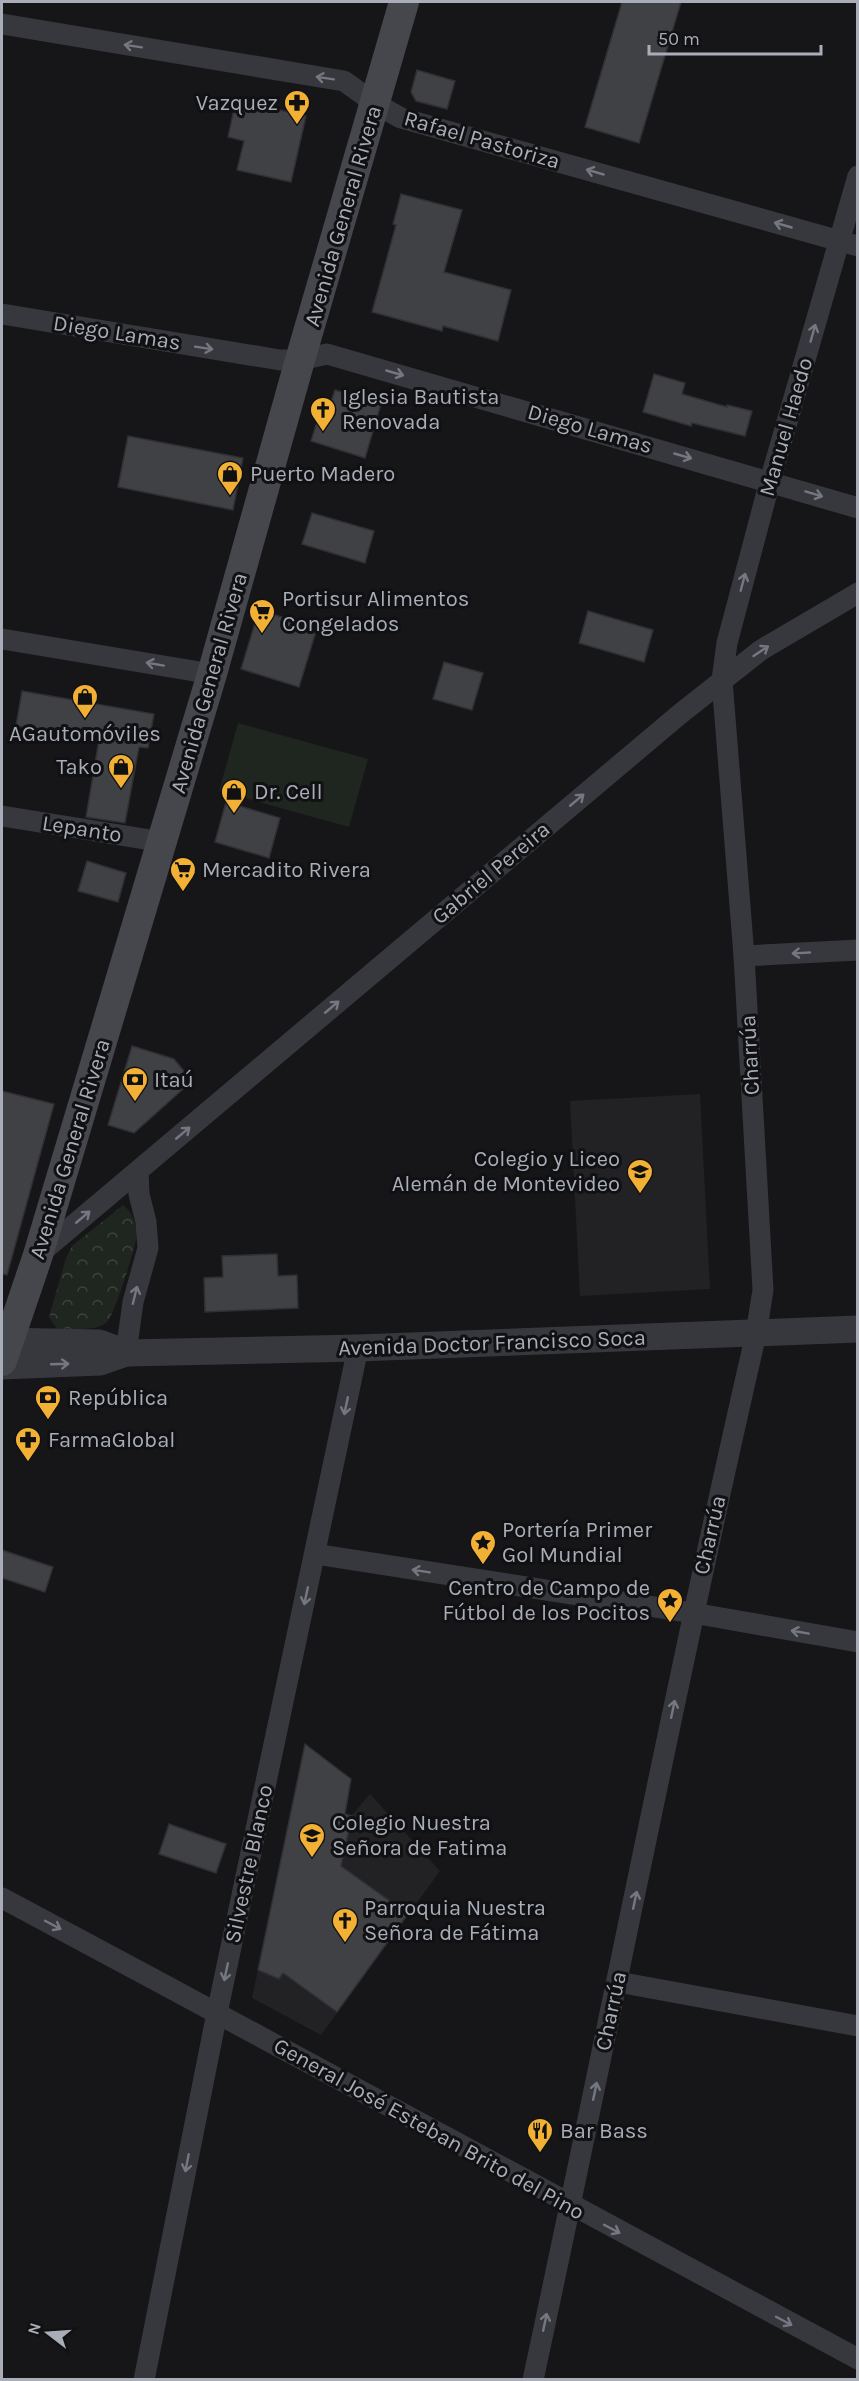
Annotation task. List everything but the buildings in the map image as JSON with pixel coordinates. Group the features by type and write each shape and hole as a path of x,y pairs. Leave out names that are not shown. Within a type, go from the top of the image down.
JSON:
{"main road":[{"name":"Avenida General Rivera","path":"3,1352 38,1255 163,842 404,2"}],"street":[{"name":"Rafael Pastoriza","path":"2,24 344,81 376,104 401,118 848,244"},
{"name":"Manuel Haedo","path":"722,680 727,643 770,481 848,244 858,176"},
{"name":"Diego Lamas","path":"2,314 280,360 300,360 327,354 858,508"},
{"name":"Gabriel Pereira","path":"38,1255 722,680 760,650 858,593"},
{"path":"2,639 212,674"},
{"name":"Charrúa","path":"533,2379 618,1982 693,1613 756,1334 763,1290 744,956 722,680"},
{"name":"Lepanto","path":"2,816 163,842"},
{"path":"744,956 858,950"},
{"path":"126,1353 133,1302 148,1248 146,1222 139,1194 138,1171"},
{"name":"Avenida Doctor Francisco Soca","path":"3,1352 99,1343 126,1353 358,1348 858,1329"},
{"name":"Silvestre Blanco","path":"144,2379 217,2013 358,1348"},
{"path":"315,1554 693,1613 858,1642"},
{"name":"General José Esteban Brito del Pino","path":"2,1898 570,2207 858,2359"},
{"path":"618,1982 858,2026"}],"shaded area":[{"name":"Colegio y Liceo Alemán de Montevideo","path":"700,1094 710,1289 580,1296 570,1101"},
{"path":"370,1794 440,1871 321,2035 252,1998 295,1796 351,1816"}],"green space":[{"path":"238,723 368,759 349,827 219,791"},
{"path":"123,1205 133,1217 137,1233 125,1279 110,1317 107,1322 96,1327 57,1329 49,1317 66,1258 72,1246"}],"place":[{"name":"Vazquez","path":"297,126"},
{"name":"Iglesia Bautista Renovada","path":"323,433"},
{"name":"Puerto Madero","path":"230,497"},
{"name":"Portisur Alimentos Congelados","path":"262,635"},
{"name":"AGautomóviles","path":"85,720"},
{"name":"Tako","path":"121,790"},
{"name":"Dr. Cell","path":"234,815"},
{"name":"Mercadito Rivera","path":"183,893"},
{"name":"Itaú","path":"135,1103"},
{"name":"Colegio y Liceo Alemán de Montevideo","path":"640,1195"},
{"name":"República","path":"48,1421"},
{"name":"FarmaGlobal","path":"28,1463"},
{"name":"Portería Primer Gol Mundial","path":"483,1566"},
{"name":"Centro de Campo de Fútbol de los Pocitos","path":"670,1624"},
{"name":"Colegio Nuestra Señora de Fatima","path":"312,1859"},
{"name":"Parroquia Nuestra Señora de Fátima","path":"345,1944"},
{"name":"Bar Bass","path":"540,2154"}]}
